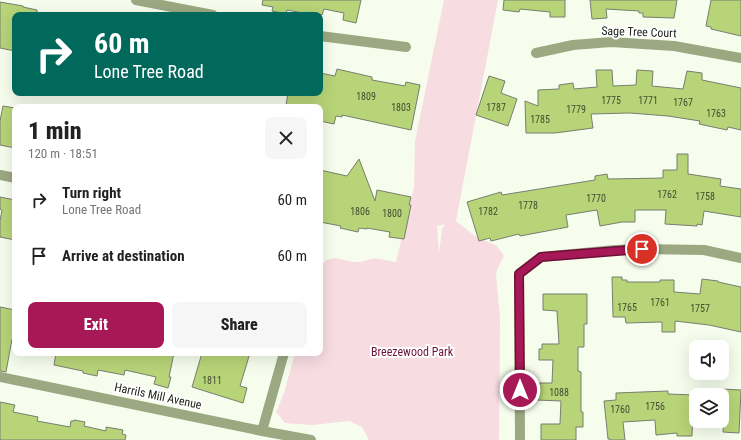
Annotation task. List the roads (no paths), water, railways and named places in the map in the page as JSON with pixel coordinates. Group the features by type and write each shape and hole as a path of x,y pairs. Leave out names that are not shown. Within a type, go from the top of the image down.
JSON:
{"street":[{"path":"136,0 198,12"},
{"path":"323,36 406,47"},
{"name":"Sage Tree Court","path":"536,53 573,45 611,42 674,46 741,58"},
{"path":"0,175 12,177"},
{"path":"520,440 519,274 541,257 614,250 704,250 741,258"},
{"path":"262,432 283,356"},
{"name":"Harrils Mill Avenue","path":"0,377 262,432 312,440"}],"park label":[{"name":"Breezewood Park","path":"412,352"}]}
